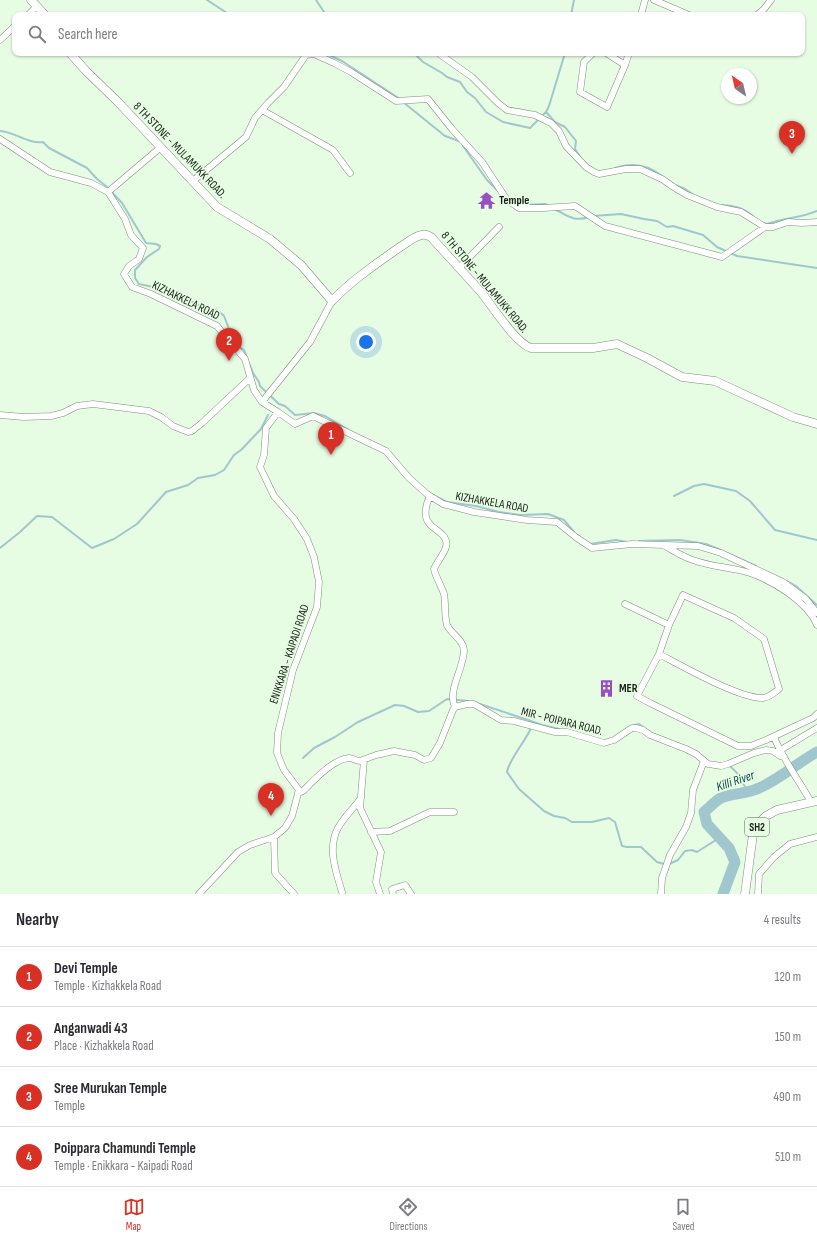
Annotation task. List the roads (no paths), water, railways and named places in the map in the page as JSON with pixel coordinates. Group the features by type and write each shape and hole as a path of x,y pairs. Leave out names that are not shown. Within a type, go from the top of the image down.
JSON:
{"main road":[{"path":"34,3 42,12"},
{"name":"8 TH STONE - MULAMUKK ROAD.","path":"73,56 194,181 216,207 270,238 301,265 332,301 346,287 385,258 421,235 426,234 481,292 514,335 526,347 593,348 617,344 682,377 715,381 793,417 817,424"},
{"name":"SH2","path":"745,894 753,834 759,823 766,816 777,810 814,801"}],"street":[{"path":"642,12 646,0"},
{"path":"654,0 682,12"},
{"path":"761,12 771,0"},
{"path":"30,12 34,3"},
{"path":"0,40 12,29"},
{"path":"194,181 246,137 255,118 284,87 305,56"},
{"path":"318,56 351,72 396,101 428,99 452,129 482,162 507,200 519,208 575,206 605,226 722,257 765,227 788,222 817,222"},
{"path":"442,56 472,77 498,104 507,110 531,114 551,124 556,129 566,146 586,167 594,172 599,174 626,169 640,169 662,179 687,195 717,207 741,212 765,227"},
{"path":"590,56 584,62 580,92 607,107 628,56"},
{"path":"611,56 625,65"},
{"path":"262,110 333,150 350,173"},
{"name":"KIZHAKKELA ROAD","path":"0,139 50,172 91,183 110,191 125,218 131,236 143,248 139,259 130,266 124,274 132,287 151,294 217,326 245,359 254,390 262,402 295,424 313,416 386,451 409,478 430,496 443,504 474,512 527,520 557,522 592,548 632,544 698,546 721,553 783,582 806,599 817,613"},
{"path":"110,191 161,147"},
{"path":"459,268 499,227"},
{"path":"262,402 310,342 332,301"},
{"path":"0,415 24,417 51,416 63,413 77,406 93,404 149,411 161,417 173,426 188,432 192,431 202,423 250,378"},
{"name":"ENIKKARA - KAIPADI ROAD","path":"278,412 266,428 264,455 260,467 274,496 294,519 308,539 314,557 319,582 317,607 293,670 278,733 276,753 284,770 299,790 298,793"},
{"path":"199,894 238,852 250,845 274,837 285,828 292,816 298,793 336,762 350,758 358,762 376,755 394,751 415,755 424,760 431,758 456,707 453,700 453,692 461,668 464,649 457,636 447,624 444,594 435,576 434,569 445,550 446,544 442,534 426,519 426,509 430,496"},
{"name":"KIZHAKKELA ROAD","path":"663,545 693,560 750,573 770,583 800,603 809,612 817,625"},
{"path":"659,654 748,696 764,698 772,695 779,689 764,639 734,618 683,595 669,625 659,654 637,696 738,746 751,746 774,737 813,718 817,714"},
{"path":"626,604 669,625"},
{"name":"MIR - POIPARA ROAD.","path":"456,707 474,704 501,720 514,720 555,732 567,732 604,743 614,740 632,728 636,728 686,749 708,764 721,766 736,762 754,753 766,750 773,750 785,759"},
{"path":"780,751 817,728"},
{"path":"774,737 780,751 814,801"},
{"path":"364,760 360,808 382,852 376,882 380,894"},
{"path":"661,894 662,878 667,863 686,827 691,814 693,790 704,761"},
{"path":"342,892 335,870 333,844 338,828 361,798"},
{"path":"371,832 390,831 430,812 454,812"},
{"path":"758,894 759,874 774,857 790,844 817,836"},
{"path":"274,837 275,873 294,894"},
{"path":"393,894 392,889 405,885 410,894"}],"waterway":[{"path":"207,0 225,12"},
{"path":"316,0 324,12"},
{"path":"572,12 574,0"},
{"path":"331,56 342,61 400,99"},
{"path":"417,56 423,62 447,77 460,82 467,92 475,98 486,112 503,122 530,128 546,112 549,106 564,56"},
{"path":"403,102 445,136 459,141"},
{"path":"546,112 555,122 565,127 576,141 575,149 580,157"},
{"path":"0,131 11,133 27,140 43,142 49,148 87,168 122,203 146,243 160,246 159,249 147,257 135,270 135,278 139,284 168,289 202,307 217,310 224,316 231,334 236,339 238,346 244,350 247,357"},
{"path":"463,146 487,180 498,191"},
{"path":"615,168 628,165 646,167 662,176"},
{"path":"675,185 694,195"},
{"path":"522,205 545,204 549,206"},
{"path":"721,205 738,208 753,216"},
{"path":"554,209 575,219 589,217"},
{"path":"763,223 767,224 817,211"},
{"path":"593,216 621,214 657,221 667,227 673,226 703,235 717,247 737,256 817,268"},
{"path":"249,363 260,386 279,404 285,406 295,415 314,413 325,416 349,430"},
{"path":"0,548 37,516 52,517 92,548 114,539 137,524 166,492 188,485 198,478 215,475 224,470 234,455 241,450 261,429 268,415"},
{"path":"674,496 694,486 704,484 736,491 750,501 775,530 817,540"},
{"path":"437,497 447,502 476,506 499,512 520,515 548,514 564,520 574,532"},
{"path":"590,544 616,540 627,542"},
{"path":"639,541 680,540 706,544 721,550"},
{"path":"727,553 756,566"},
{"path":"787,581 796,586 817,605"},
{"path":"303,758 314,748 335,737 358,722 395,705 404,706 418,712 429,711 447,699 468,701"},
{"path":"480,704 528,720 529,723"},
{"path":"528,720 559,729"},
{"path":"632,726 639,724 652,733"},
{"path":"530,727 530,730 508,767 507,772 519,789 544,811 572,822 592,822 609,818 615,822 622,846 641,847 657,862 664,864"},
{"name":"Killi River","path":"723,894 735,862 729,848 707,824 704,812 721,798 754,790 767,784 817,752"},
{"path":"729,765 737,773 748,792"},
{"path":"669,864 678,860 685,851 692,850 697,852 719,838"}],"place":[{"name":"Sree Murukan Temple","path":"792,154"},
{"name":"Temple","path":"486,200"},
{"name":"Anganwadi 43","path":"229,361"},
{"name":"Devi Temple","path":"331,455"},
{"name":"MER","path":"606,688"},
{"name":"Poippara Chamundi Temple","path":"271,816"}]}
